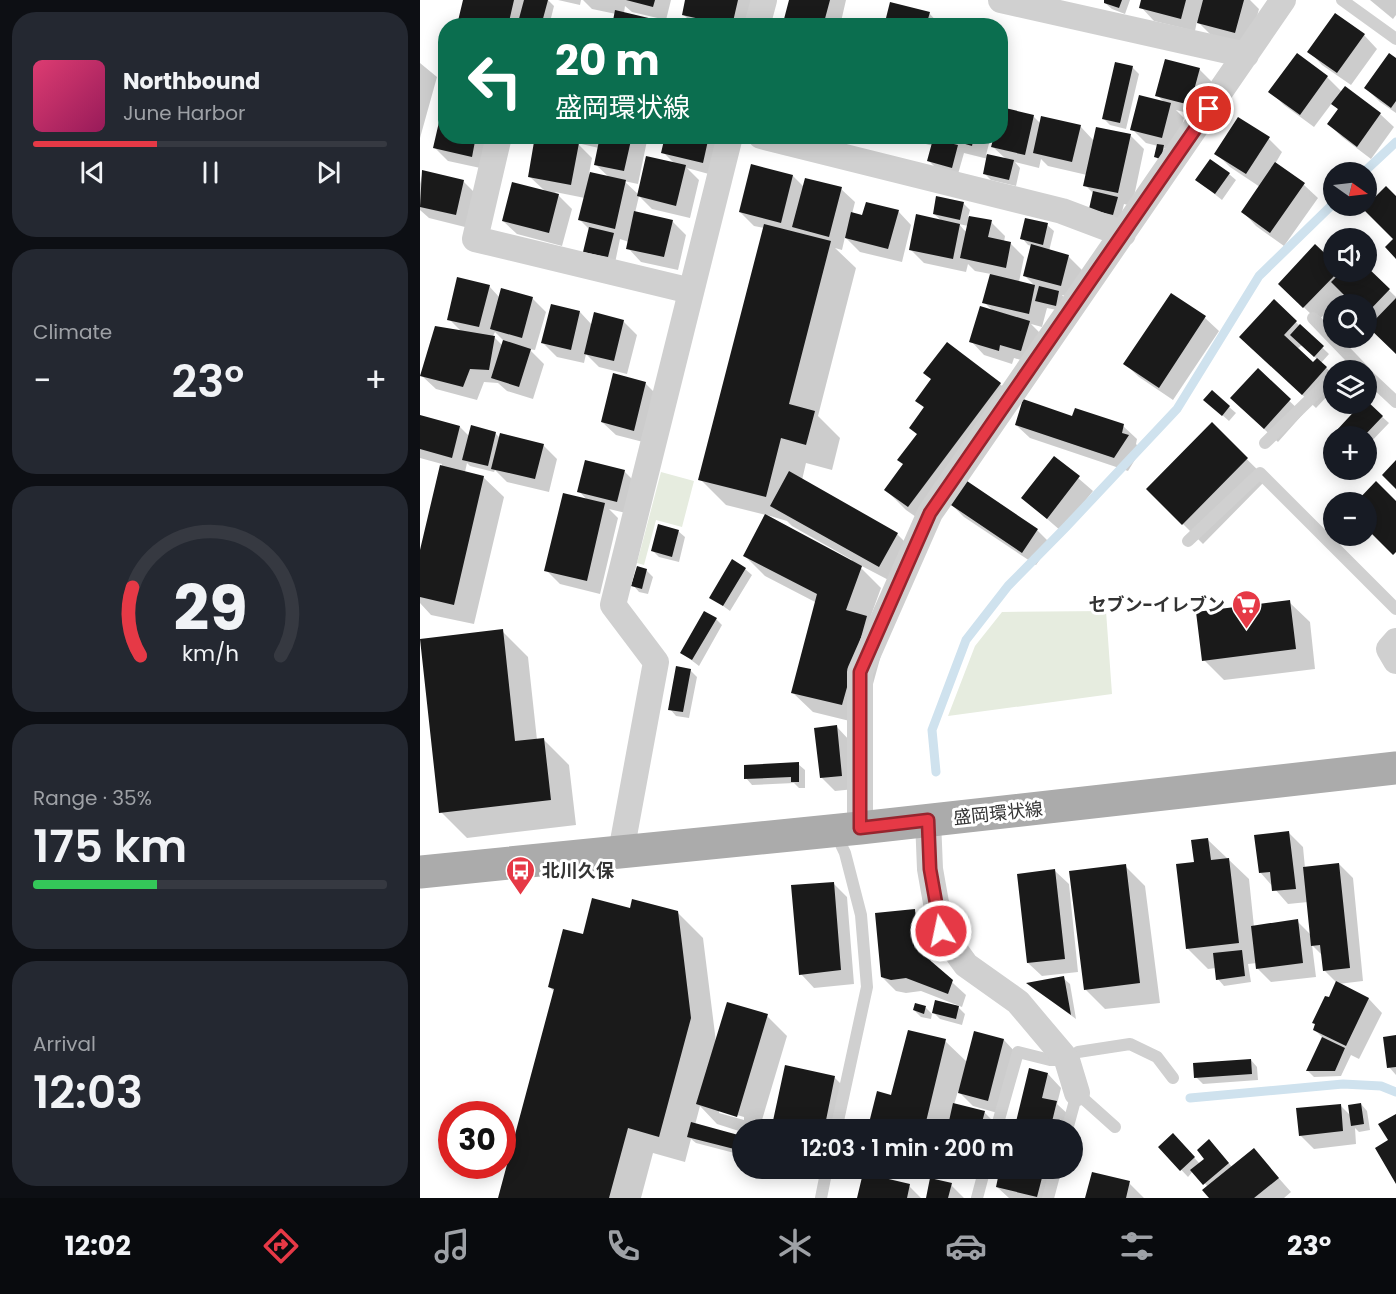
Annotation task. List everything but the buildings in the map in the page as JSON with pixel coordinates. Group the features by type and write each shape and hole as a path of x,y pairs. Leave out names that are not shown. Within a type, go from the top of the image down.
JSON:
{"main road":[{"name":"盛岡環状線","path":"420,872 847,829 1396,768"}],"street":[{"path":"759,18 764,0"},
{"path":"847,829 860,672 930,513 1284,0"},
{"path":"1013,1 1245,55"},
{"path":"497,144 475,239 691,291"},
{"path":"621,852 656,662 613,605 728,144"},
{"path":"793,144 1062,211 1123,234"},
{"path":"1396,641 1389,650 1396,662"},
{"path":"928,820 930,869 941,931 966,965 1018,1002 1067,1060 1077,1093"}],"lane":[{"path":"1342,0 1396,39"},
{"path":"1313,318 1351,359"},
{"path":"1377,384 1396,402"},
{"path":"1265,443 1323,387"},
{"path":"1188,541 1260,473 1396,609"},
{"path":"838,1119 867,987 861,915 845,853 847,829"},
{"path":"999,1119 1018,1052 1050,1060 1067,1060 1078,1052 1130,1044 1156,1057 1173,1078"},
{"path":"1070,1119 1077,1093 1115,1127"},
{"path":"821,1198 825,1179"},
{"path":"977,1198 982,1179"},
{"path":"1048,1198 1053,1179"}],"shaded area":[{"path":"661,472 694,481 682,527 656,520 644,565 637,563"},
{"path":"1106,611 1112,694 948,716 975,646 1002,612"}],"waterway":[{"path":"1375,162 1396,142"},
{"path":"936,772 932,730 966,640 1008,586 1177,409 1259,276 1323,214"},
{"path":"1190,1098 1343,1084 1381,1086 1396,1092"}],"place":[{"name":"セブン-イレブン","path":"1246,630"},
{"name":"北川久保","path":"521,896"}],"route":[{"path":"941,931 930,869 928,820 860,828 860,672 930,513 1209,109"}]}
